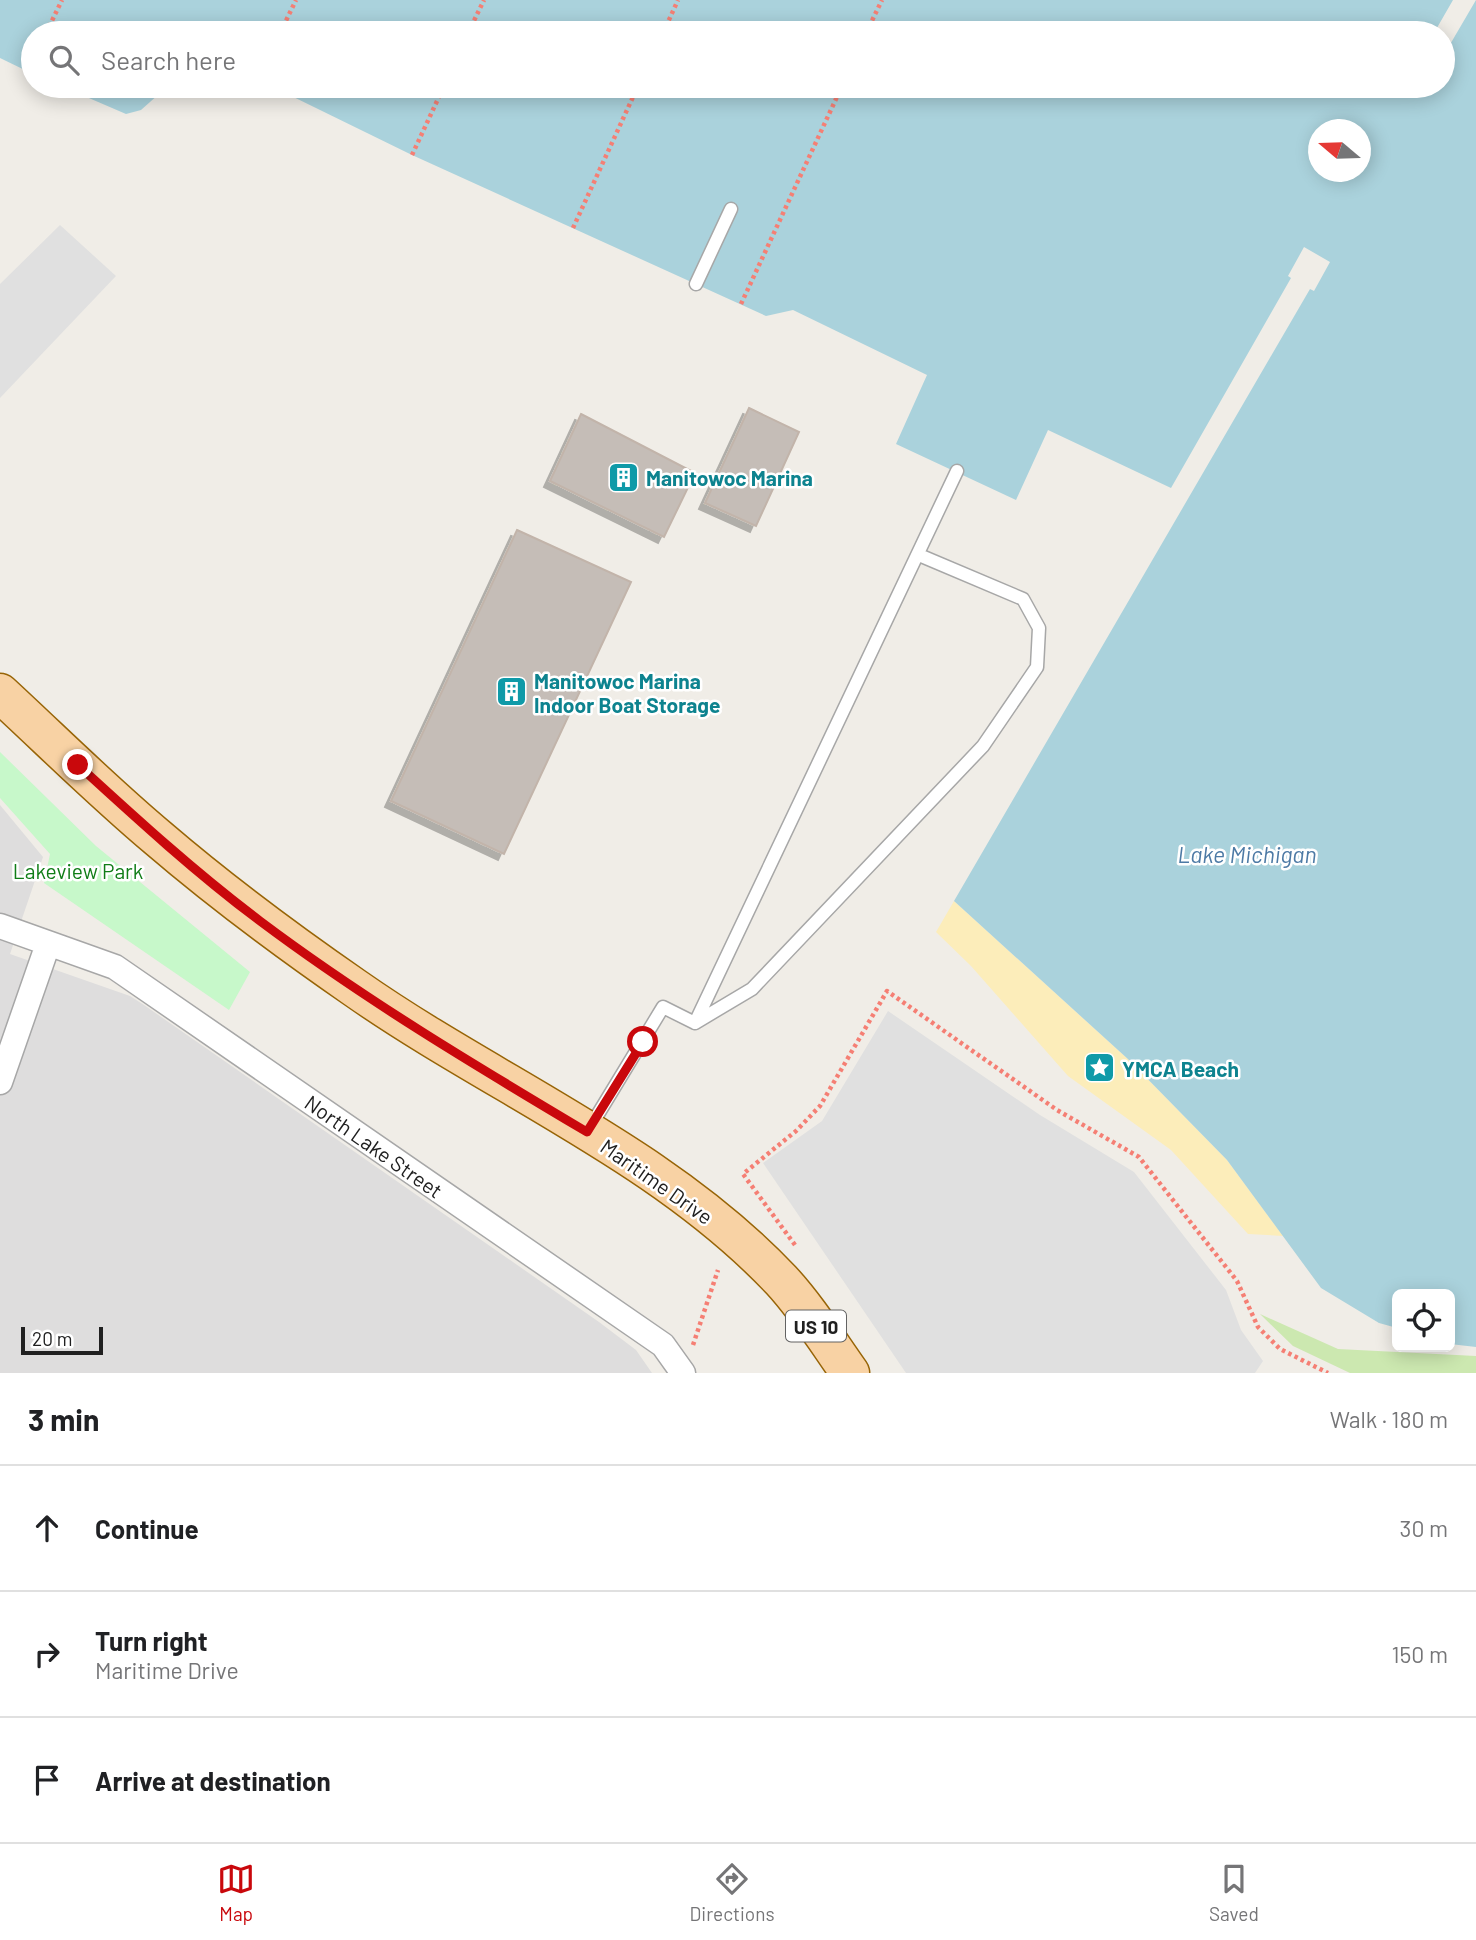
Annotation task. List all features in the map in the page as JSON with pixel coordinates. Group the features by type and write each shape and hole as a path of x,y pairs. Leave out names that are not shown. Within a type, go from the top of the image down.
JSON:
{"main road":[{"name":"Maritime Drive","path":"0,693 156,837 259,921 425,1033 587,1132 682,1194 781,1280 850,1373"}],"street":[{"name":"North Lake Street","path":"0,926 115,967 687,1362"},
{"path":"0,1082 48,944"}],"lane":[{"path":"696,284 731,209"},
{"path":"695,1023 957,471"},
{"path":"695,1023 752,989 983,746 1037,667 1038,628 1023,599 919,555"},
{"path":"587,1132 663,1007 695,1023"}],"path":[{"path":"52,21 62,0"},
{"path":"286,21 296,0"},
{"path":"474,21 484,0"},
{"path":"668,21 678,0"},
{"path":"872,21 882,0"},
{"path":"412,155 438,98"},
{"path":"573,228 633,98"},
{"path":"741,304 836,98"},
{"path":"799,1250 743,1174 796,1131 820,1106 887,991 1057,1110 1139,1157 1237,1281 1258,1327 1280,1349 1328,1373"},
{"path":"687,1362 718,1270"}],"shaded area":[{"path":"60,225 116,276 0,398 0,284"},
{"path":"0,805 43,857 10,954 130,996 144,1005 599,1322 636,1350 652,1373 0,1373"},
{"path":"888,1011 1040,1115 1134,1172 1226,1290 1241,1330 1263,1361 1255,1373 906,1373 763,1163 822,1121"}],"green space":[{"name":"Lakeview Park","path":"0,752 96,846 250,972 229,1010 44,883 50,854 0,798"},
{"path":"1260,1314 1338,1349 1476,1356 1476,1373 1350,1373 1293,1346"}],"sand":[{"name":"YMCA Beach","path":"954,901 1129,1060 1227,1160 1283,1236 1248,1234 1171,1150 1068,1076 971,966 936,932"}],"water":[{"path":"0,0 1453,0 1441,21 21,21 21,68 0,58"},
{"name":"Lake Michigan","path":"1476,0 1476,1347 1455,1345 1455,1289 1392,1289 1392,1327 1379,1323 1321,1288 1227,1160 1129,1060 954,901 1310,289 1314,291 1330,262 1304,247 1288,276 1291,278 1171,488 1048,430 1016,500 896,444 927,375 793,310 766,316 412,155 296,98 1455,98 1455,36"},
{"path":"89,98 154,98 141,110 126,114"}],"building":[{"path":"749,408 799,432 756,526 705,503"},
{"name":"Manitowoc Marina","path":"581,414 695,473 664,537 550,481"},
{"name":"Manitowoc Marina Indoor Boat Storage","path":"517,530 631,582 504,854 391,801"}],"place":[{"name":"Manitowoc Marina","path":"623,477"},
{"name":"Manitowoc Marina Indoor Boat Storage","path":"511,692"},
{"name":"YMCA Beach","path":"1099,1068"}],"route":[{"path":"78,765 156,837 259,921 357,990 469,1062 587,1132 643,1042"}]}
